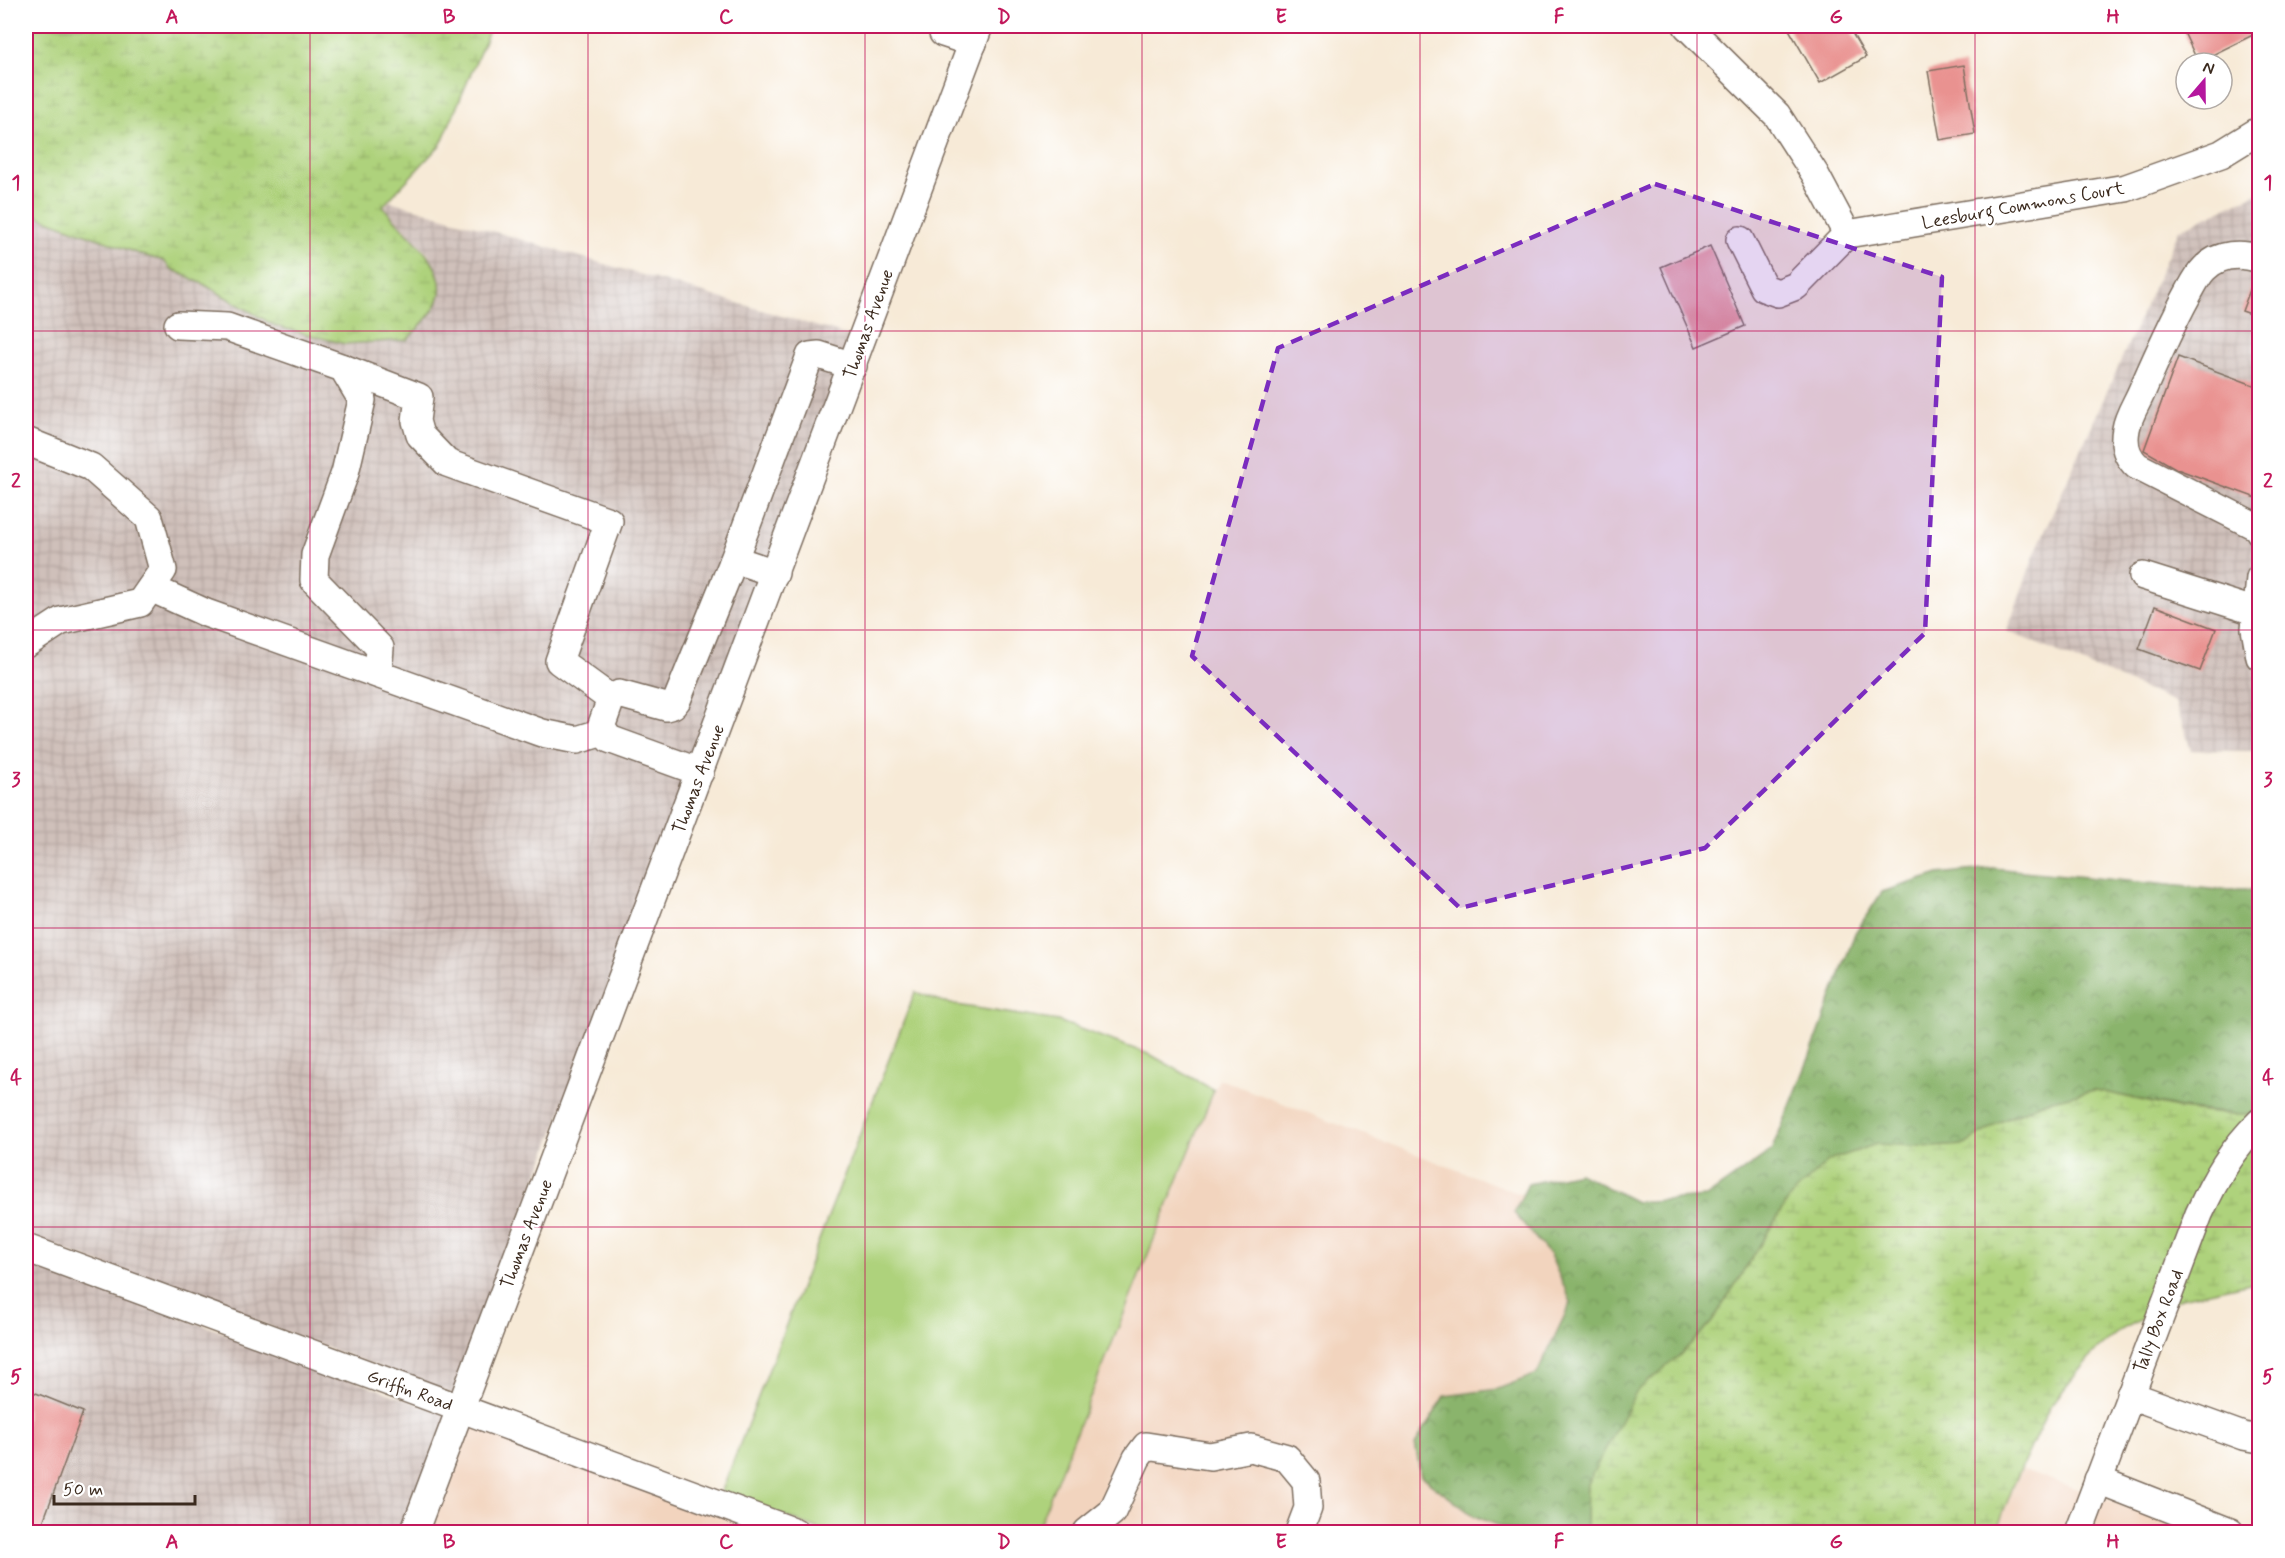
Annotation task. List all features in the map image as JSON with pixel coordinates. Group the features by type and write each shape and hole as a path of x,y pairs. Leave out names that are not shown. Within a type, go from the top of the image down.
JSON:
{"street":[{"path":"1687,26 1777,115 1815,174 1847,234 1796,286 1778,293 1764,288 1740,240"},
{"path":"943,33 976,34"},
{"name":"Thomas Avenue","path":"414,1533 776,573 976,34"},
{"name":"Leesburg Commons Court","path":"1847,234 2126,188 2221,154 2259,130"},
{"path":"2259,259 2247,255 2230,255 2216,260 2205,268 2175,318 2157,355 2126,427 2125,443 2128,457 2137,466 2257,527 2259,532"},
{"path":"178,325 227,327 419,397 416,421 420,435 447,463 609,521 559,661 611,699"},
{"path":"700,772 609,739 601,727 611,699 619,694 666,707 673,705 677,700 733,562 810,356 819,355 853,366"},
{"path":"343,368 362,400 345,473 315,555 314,580 380,648 378,674"},
{"path":"26,441 92,467 149,518 163,570 140,603 61,621 26,644"},
{"path":"733,562 739,561 776,573"},
{"path":"2143,576 2257,612"},
{"path":"2259,578 2255,629 2259,657"},
{"path":"151,588 206,613 542,733 577,740 603,732"},
{"name":"Tally Box Road","path":"2079,1533 2199,1214 2215,1179 2238,1144 2259,1122"},
{"name":"Griffin Road","path":"26,1248 795,1533"},
{"path":"2130,1395 2243,1436 2259,1439"},
{"path":"1087,1533 1112,1512 1137,1458 1146,1446 1210,1456 1251,1448 1287,1458 1306,1481 1308,1508 1299,1533"},
{"path":"2098,1480 2230,1533"}],"highlighted area":[{"path":"1655,184 1942,277 1925,633 1705,848 1460,908 1192,656 1278,348"}],"shaded area":[{"path":"2259,192 2259,751 2191,750 2175,702 2007,631 2035,553 2179,230"},
{"path":"390,201 853,337 455,1395 26,1236 26,212 164,261 171,269 205,285 436,306 441,281 428,253 384,207"},
{"path":"1219,1079 1523,1195 1514,1213 1550,1255 1572,1301 1537,1374 1498,1389 1445,1396 1474,1516 1516,1532 1036,1532"},
{"path":"26,1260 448,1415 404,1532 26,1532"},
{"path":"466,1422 764,1532 425,1532"},
{"path":"2021,1469 2199,1532 1996,1532"}],"green space":[{"path":"26,26 491,26 441,144 383,206 434,265 439,279 440,293 435,307 407,340 345,344 275,326 205,285 171,269 164,261 26,212"},
{"path":"1992,868 2221,890 2259,890 2259,1113 2238,1115 2181,1108 2094,1090 2044,1102 1998,1123 1965,1145 1935,1147 1762,1242 1712,1322 1679,1356 1587,1484 1586,1532 1516,1532 1474,1516 1421,1476 1415,1444 1445,1396 1498,1389 1537,1374 1571,1302 1550,1255 1514,1213 1528,1184 1579,1173 1636,1202 1706,1197 1773,1149 1855,933 1882,892 1939,874"},
{"path":"915,992 950,1004 1058,1021 1151,1055 1214,1090 1036,1532 827,1532 721,1493"},
{"path":"2095,1090 2197,1111 2259,1113 2259,1277 2254,1282 2181,1298 2119,1331 2094,1352 2049,1408 2014,1484 1996,1532 1586,1532 1587,1484 1636,1392 1679,1356 1712,1322 1790,1197 1829,1160 1877,1144 1935,1147 1965,1145 1998,1123 2044,1102"}],"building":[{"path":"1787,26 1848,26 1866,57 1820,83"},
{"path":"2181,26 2259,26 2259,32 2220,51 2193,51"},
{"path":"1964,65 1975,134 1940,140 1928,71"},
{"path":"1710,246 1745,326 1696,347 1661,267"},
{"path":"2256,274 2259,274 2259,317 2242,311"},
{"path":"2178,357 2259,387 2259,499 2177,469 2144,450"},
{"path":"2155,606 2216,629 2200,671 2139,649"},
{"path":"26,1389 83,1412 39,1533 26,1533"}]}
